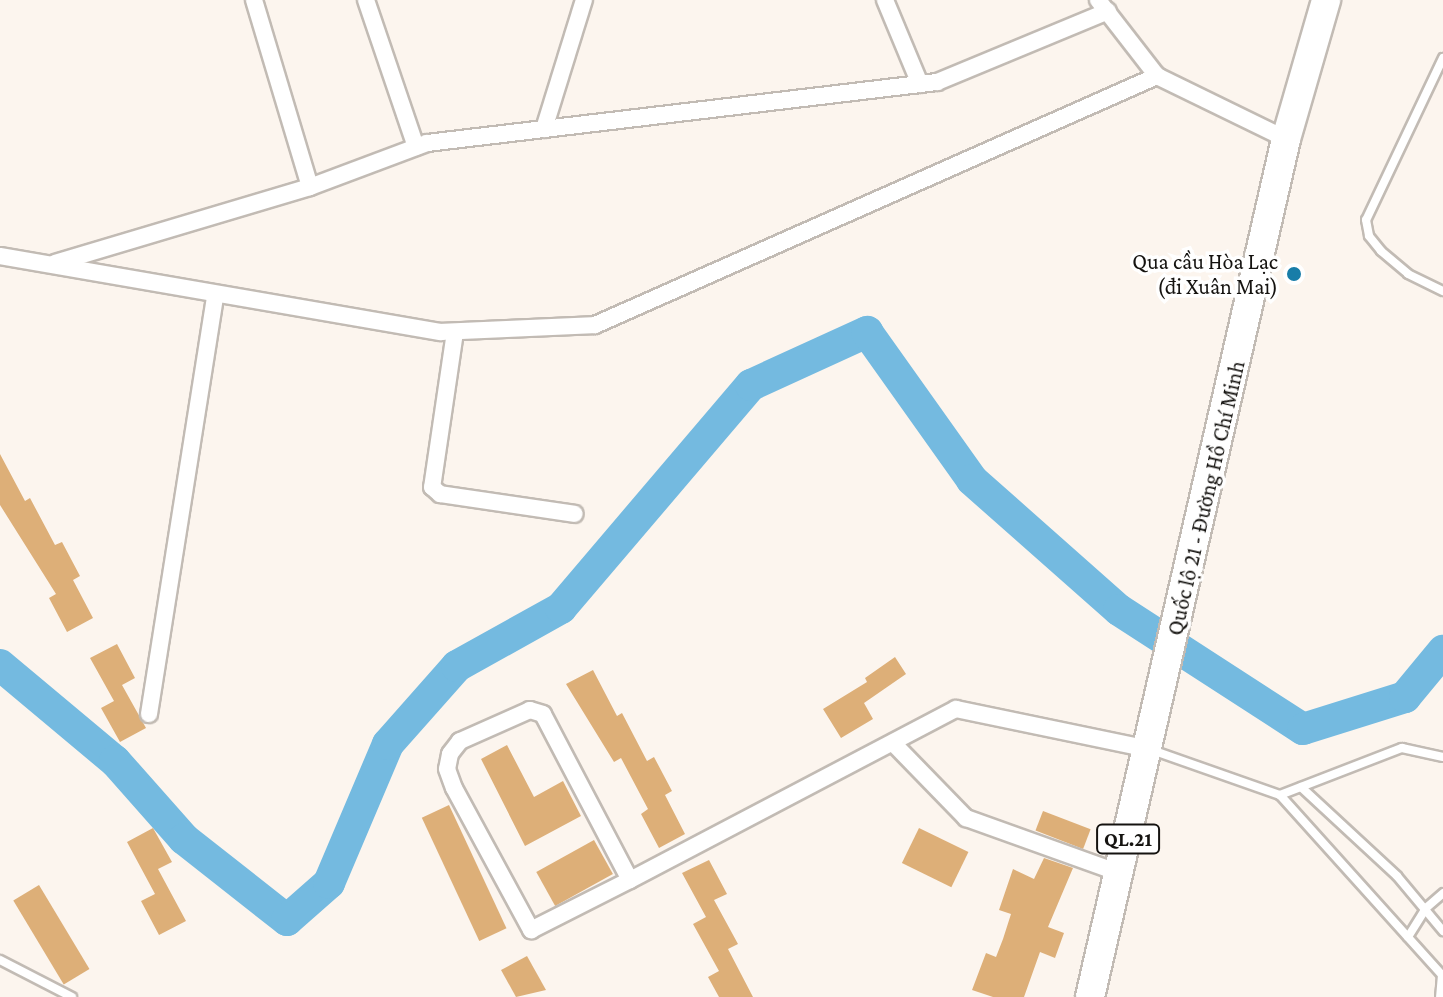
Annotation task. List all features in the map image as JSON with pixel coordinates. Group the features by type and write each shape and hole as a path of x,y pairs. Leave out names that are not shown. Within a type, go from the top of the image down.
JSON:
{"highway":[{"name":"Quốc lộ 21 - Đường Hồ Chí Minh","path":"1090,997 1165,682 1286,139 1326,0"}],"street":[{"path":"254,0 310,187"},
{"path":"366,0 416,147"},
{"path":"544,129 584,0"},
{"path":"885,0 920,84"},
{"path":"49,265 310,187 416,147 937,82 1103,6 1157,76 1286,139"},
{"path":"0,256 215,296 455,332 595,325 1157,76"},
{"path":"149,714 215,296"},
{"path":"455,332 432,487 440,494 575,514"},
{"path":"630,880 543,714 530,710 460,741 450,754 447,769 454,788 531,930 630,880 956,709 1149,749"},
{"path":"893,743 966,818 1120,873"}],"lane":[{"path":"1443,58 1366,220 1369,236 1381,251 1408,274 1443,291"},
{"path":"1280,795 1402,748 1443,757"},
{"path":"1149,749 1280,795 1442,975 1440,997"},
{"path":"1301,787 1426,908 1443,931"},
{"path":"1408,937 1426,908 1443,893"},
{"path":"0,960 72,997"}],"building":[{"path":"0,454 25,501 30,498 55,545 62,542 80,576 73,580 93,618 67,632 49,598 56,594 0,505"},
{"path":"117,644 135,678 122,685 146,728 120,742 101,708 114,701 90,658"},
{"path":"895,657 906,674 864,703 873,719 841,738 823,709 867,682 865,678"},
{"path":"593,670 617,716 622,713 647,761 654,757 672,791 665,795 685,834 659,848 641,814 648,809 621,758 614,762 566,684"},
{"path":"507,745 534,797 563,781 581,816 525,846 481,759"},
{"path":"449,805 506,928 479,941 422,818"},
{"path":"1043,811 1091,829 1083,849 1035,831"},
{"path":"153,828 172,862 158,869 186,921 159,935 141,901 155,894 127,842"},
{"path":"919,828 968,852 951,887 902,863"},
{"path":"594,840 613,874 555,906 536,872"},
{"path":"1044,858 1073,868 1048,927 1064,933 1055,958 1040,952 1024,997 993,997 972,990 986,953 996,957 1003,939 1011,914 999,910 1013,869 1034,879"},
{"path":"709,860 727,894 714,900 738,944 728,949 753,997 719,997 708,977 719,971 693,924 706,917 682,873"},
{"path":"39,885 89,969 64,984 13,900"},
{"path":"527,956 546,990 516,997 501,970"}],"waterway":[{"path":"0,665 115,761 184,839 287,920 329,883 388,744 457,666 561,608 751,385 867,332 972,480 1119,610 1303,729 1405,697 1443,651"}],"place":[{"name":"Qua cầu Hòa Lạc (đi Xuân Mai)","path":"1294,274"}]}
